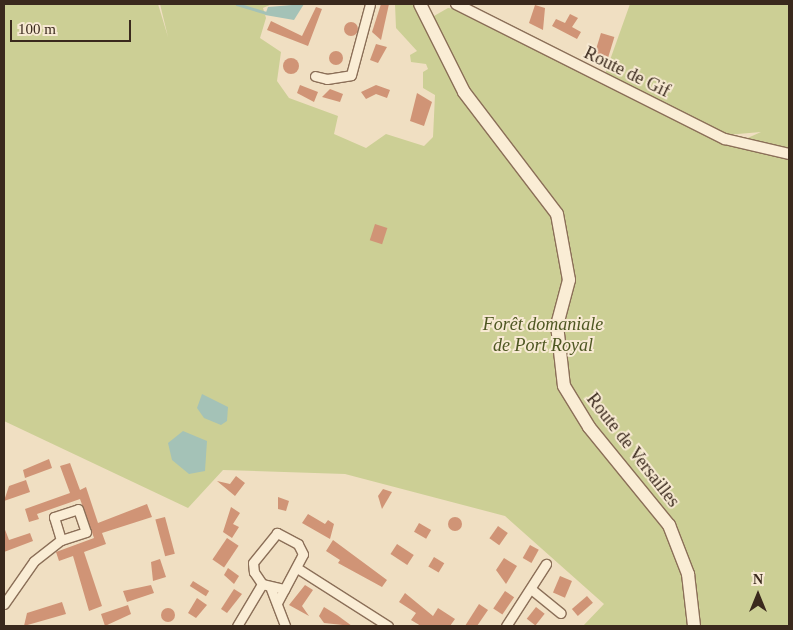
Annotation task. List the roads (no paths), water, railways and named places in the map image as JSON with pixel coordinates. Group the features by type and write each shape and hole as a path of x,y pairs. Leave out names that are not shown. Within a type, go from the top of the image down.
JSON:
{"main road":[{"name":"Route de Versailles","path":"420,4 444,56 478,113 557,214 569,280 557,325 564,386 589,427 669,525 688,574 694,626"}],"street":[{"path":"315,76 327,79 350,75 370,4"},
{"name":"Route de Gif","path":"456,4 725,139 789,154"},
{"path":"277,603 298,568 302,548 277,533 253,564 277,603 284,626"},
{"path":"4,604 34,560 61,540"},
{"path":"506,626 546,564"},
{"path":"298,568 388,626"},
{"path":"267,587 284,589"},
{"path":"237,626 267,587"},
{"path":"531,590 561,613"}],"water":[{"path":"304,4 294,20 265,15 268,7"},
{"path":"202,394 228,407 227,421 221,425 204,418 197,408"},
{"path":"183,431 207,441 205,471 189,474 172,460 168,443"}],"waterway":[{"path":"237,4 266,13"}],"park label":[{"name":"Forêt domaniale de Port Royal","path":"543,335"}]}
